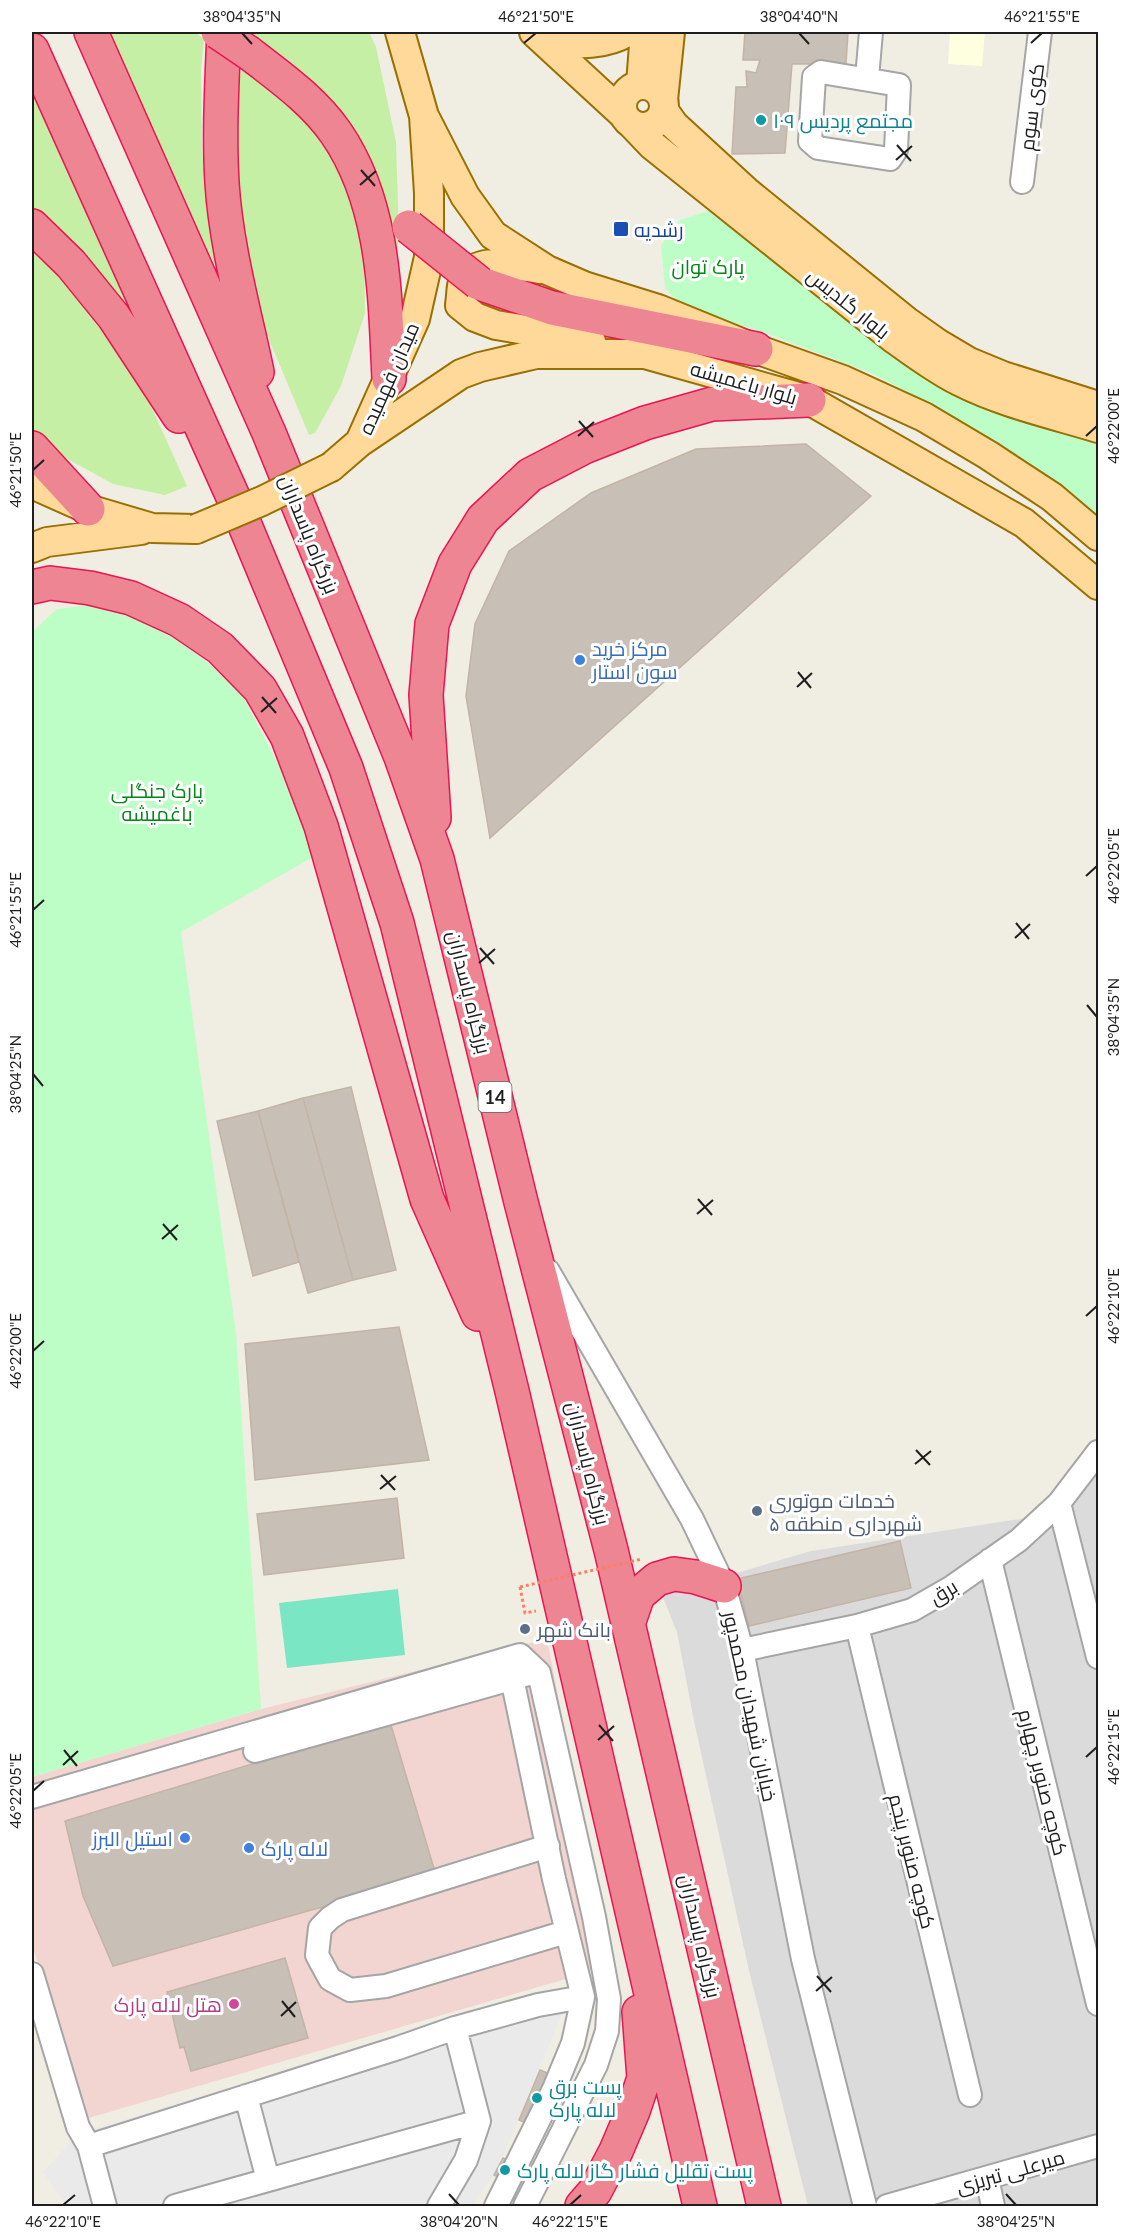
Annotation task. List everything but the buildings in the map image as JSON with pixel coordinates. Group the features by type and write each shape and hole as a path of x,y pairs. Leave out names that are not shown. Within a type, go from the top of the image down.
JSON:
{"highway":[{"name":"بزرگراه پاسداران","path":"91,32 269,433 401,757 437,859 628,1624 764,2206"},
{"path":"218,32 249,52 300,92 336,132 360,175 375,225 385,297 389,379"},
{"path":"224,32 220,122 222,185 230,240 269,433"},
{"path":"32,50 234,499 346,768 397,923 512,1391 700,2206"},
{"path":"360,175 409,227 479,283 552,309 756,349"},
{"path":"32,226 71,264 114,317 234,499"},
{"path":"437,859 426,695 432,624 455,564 483,519 530,476 584,447 645,423 712,404 809,400"},
{"path":"32,448 88,509"},
{"path":"32,587 50,583 90,588 131,598 179,620 220,648 260,689 286,736 321,826 427,1199 512,1391"},
{"path":"628,1624 638,1595 657,1579 674,1574 696,1577 724,1586"},
{"path":"582,2206 600,2184 616,2151 644,2078 633,1917"}],"main road":[{"name":"میدان فهمیده","path":"32,484 88,509 152,528 196,529 262,501 331,467 360,442 415,319 429,257 429,193 424,116 400,32"},
{"path":"541,37 580,44 616,38 627,32"},
{"path":"645,32 656,98 658,121 643,127 628,119 621,108 624,95 629,90 656,98"},
{"path":"656,98 670,32"},
{"name":"بلوار گلدیس","path":"541,37 628,119 652,145 893,338 925,361 959,381 996,397 1098,428"},
{"name":"بلوار گلدیس","path":"656,98 674,125 748,193 906,321 937,343 969,362 1004,376 1098,406"},
{"path":"424,116 465,196 493,235 547,270"},
{"path":"547,270 494,263 474,269 462,284 460,305 475,317 496,325 572,337 645,354"},
{"name":"بلوار باغمیشه","path":"547,270 584,286 658,309 756,349 843,380 924,417 1052,497 1098,536"},
{"name":"بلوار باغمیشه","path":"360,442 461,374 480,366 536,354 645,354 809,400 1024,523 1098,585"},
{"path":"32,548 47,542 152,528"}],"street":[{"path":"867,78 871,32"},
{"name":"کوی سوم","path":"1022,182 1040,32"},
{"path":"821,72 867,78 899,85 896,150 890,159 818,148 812,145 810,141 816,75 821,72"},
{"name":"خیابان شهیدان محمدپور","path":"533,1246 692,1519 724,1586 742,1650 803,1959 865,2206"},
{"name":"برق","path":"742,1650 857,1626 912,1610 952,1587 1019,1540 1059,1503 1098,1452"},
{"path":"1059,1503 1098,1658"},
{"name":"کوچه صنوبر چهارم","path":"990,1560 1098,2004"},
{"name":"کوچه صنوبر پنجم","path":"857,1626 970,2095"},
{"path":"32,1797 520,1655 539,1673 594,1917 609,2000 607,2031 597,2064 525,2206"},
{"path":"255,1751 512,1678 539,1673"},
{"path":"496,2206 554,2089 573,2043 583,1997 566,1932 512,1678"},
{"path":"548,1846 342,1910 320,1928 316,1955 330,1979 350,1990 386,1986 566,1932"},
{"path":"553,1872 574,1868 599,1998 597,2064"},
{"path":"32,1974 78,2127 89,2145 105,2206"},
{"path":"89,2145 455,2028 538,2005 583,1997"},
{"path":"439,2206 466,2160 479,2121 455,2028"},
{"path":"246,2096 268,2180"},
{"path":"175,2206 479,2121"},
{"name":"میرعلی تبریزی","path":"887,2206 1098,2146"},
{"path":"987,2178 993,2206"}],"path":[{"path":"525,1613 520,1587 642,1560"}],"shaded area":[{"path":"950,32 985,32 982,66 948,64"},
{"path":"1098,1437 1098,2206 808,2206 750,1975 694,1721 677,1632 662,1595 811,1551 1046,1515"},
{"path":"547,1639 610,1963 559,1981 85,2119 32,1944 32,1777 261,1709"},
{"path":"565,1988 565,2006 497,2170 472,2206 67,2206 43,2172 78,2134 493,2006"}],"green space":[{"path":"110,32 195,32 204,39 201,69 202,149 209,221 228,289 208,251"},
{"path":"245,32 369,32 376,47 396,142 399,239 394,265 387,232"},
{"path":"242,66 317,128 349,182 364,238 365,313 341,386 315,433 309,435 263,325 238,216 234,111"},
{"path":"32,90 152,356 32,210"},
{"name":"پارک توان","path":"711,210 828,307 985,399 1098,436 1098,515 962,421 871,373 768,334 680,305 665,288 661,245 680,220"},
{"path":"32,245 88,306 151,406 187,486 165,495 113,484 64,457 32,429"},
{"name":"پارک جنگلی باغمیشه","path":"105,603 173,636 212,666 244,698 285,778 315,856 181,932 236,1334 261,1709 32,1777 32,632 57,609"},
{"path":"398,1589 405,1655 287,1668 279,1603"}],"place":[{"name":"مجتمع پردیس ۱۰۹","path":"761,120"},
{"name":"رشدیه","path":"621,229"},
{"name":"مرکز خرید سون استار","path":"580,660"},
{"name":"خدمات موتوری شهرداری منطقه ۵","path":"757,1511"},
{"name":"بانک شهر","path":"525,1629"},
{"name":"استیل البرز","path":"185,1838"},
{"name":"لاله پارک","path":"249,1848"},
{"name":"هتل لاله پارک","path":"234,2004"},
{"name":"پست برق لاله پارک","path":"537,2098"},
{"name":"پست تقلیل فشار گاز لاله پارک","path":"505,2170"}]}
